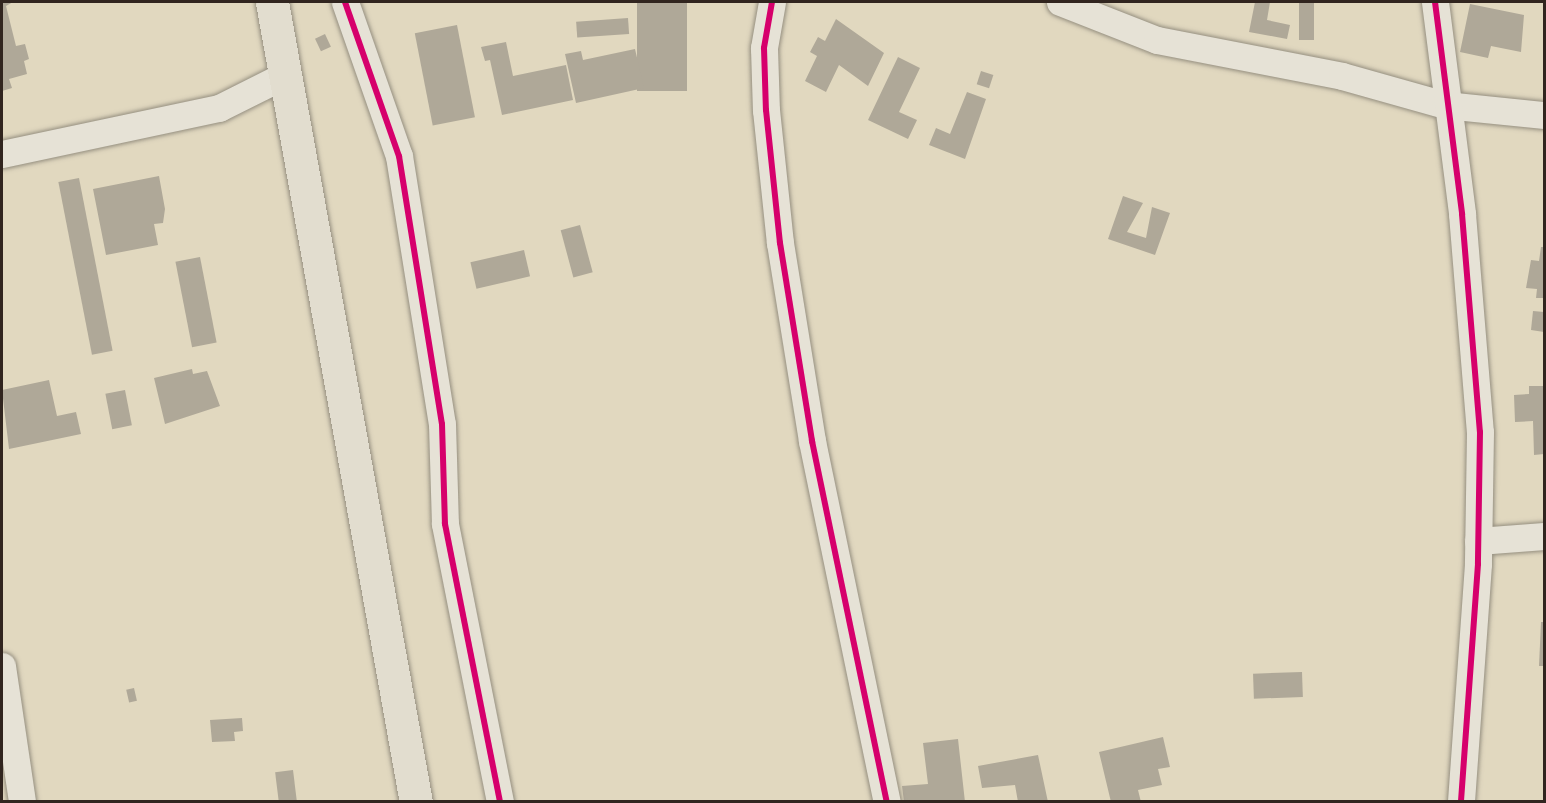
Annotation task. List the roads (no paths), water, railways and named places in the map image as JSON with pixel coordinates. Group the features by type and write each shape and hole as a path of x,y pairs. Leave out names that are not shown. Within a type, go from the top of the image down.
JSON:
{"highway":[{"path":"272,2 416,801"}],"street":[{"path":"345,2 399,156 442,424 445,524 500,801"},
{"path":"772,2 764,48 766,110 780,243 812,441 887,801"},
{"path":"1060,2 1086,6 1157,40 1342,76 1445,105 1545,115"},
{"path":"1435,2 1445,105 1476,346 1478,541 1461,801"},
{"path":"2,154 219,108 285,75"},
{"path":"1478,541 1545,536"},
{"path":"2,666 22,801"}]}
